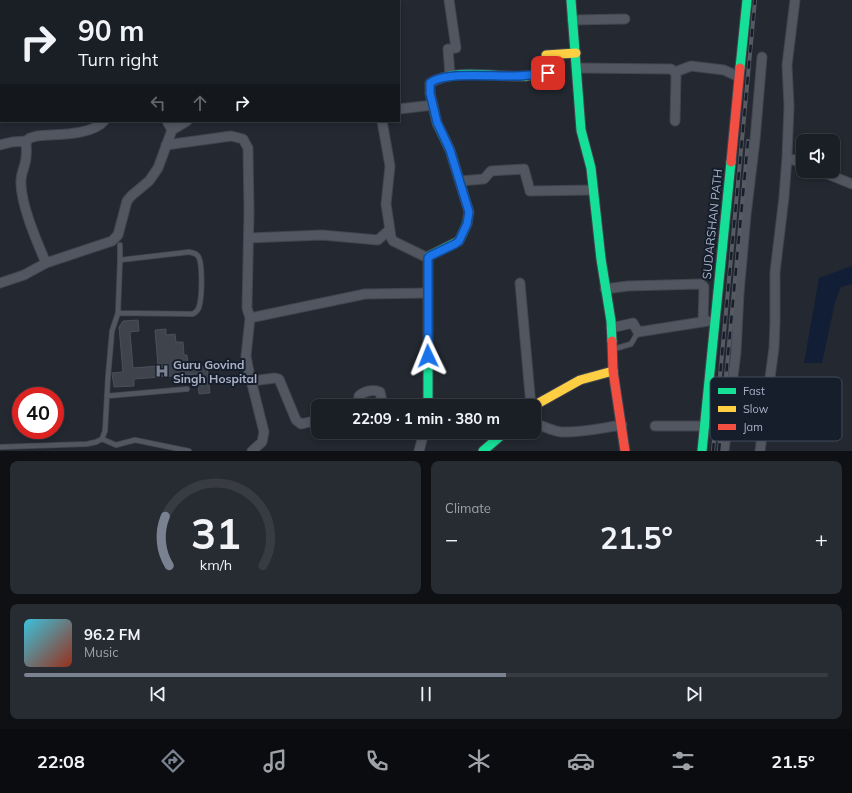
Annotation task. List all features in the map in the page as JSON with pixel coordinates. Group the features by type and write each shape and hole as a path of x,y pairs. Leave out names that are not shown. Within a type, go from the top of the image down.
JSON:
{"street":[{"path":"450,0 456,48 448,49 450,76"},
{"path":"571,0 578,68 582,130 591,168 600,260 611,328 613,371 625,451"},
{"name":"SUDARSHAN PATH","path":"702,451 746,0"},
{"path":"770,377 776,321 774,287 776,256 784,202 787,157 789,106 787,65 795,0"},
{"path":"572,20 625,19"},
{"path":"428,399 428,262 430,256 434,253 459,241 467,224 469,212 450,150 437,122 430,93 430,83 434,80 450,76 517,76 548,73 546,55 576,53"},
{"path":"733,377 746,215 755,140 762,58"},
{"path":"675,72 691,66 724,70 739,77"},
{"path":"578,68 671,69 675,72 676,76 675,121"},
{"path":"400,109 433,105"},
{"path":"0,145 26,141 30,138 88,131 97,127 103,122"},
{"path":"168,122 172,130"},
{"path":"0,283 24,274 46,263 112,241 118,235 127,201 149,181 158,168 172,130 185,122"},
{"path":"382,122 390,166 386,204 390,237 428,262"},
{"path":"166,145 231,136 243,139 248,148 249,238 247,308 250,318 246,352 264,437 262,442 252,451"},
{"path":"26,141 26,157 21,185 34,234 46,263"},
{"path":"787,157 796,161"},
{"path":"460,180 484,179 491,171 524,169 530,191 593,190"},
{"path":"837,178 852,184"},
{"path":"249,238 322,235 378,240 389,230"},
{"path":"520,283 530,399"},
{"path":"605,289 628,286 701,284 704,287 703,322"},
{"path":"250,318 365,294 428,293"},
{"path":"704,301 717,300"},
{"path":"611,328 633,323 638,332 715,320"},
{"path":"541,402 580,380 613,371"},
{"path":"251,381 275,378 279,380 296,420 301,424 311,422"},
{"path":"359,399 359,396 363,392 376,390 380,392 382,399"},
{"path":"541,426 562,432 622,425"},
{"path":"655,426 705,426"},
{"path":"419,451 422,439"},
{"path":"724,451 725,441"},
{"path":"760,451 761,441"},
{"path":"483,451 495,447"}],"lane":[{"path":"0,447 87,444 102,439 105,431 112,331 118,313 120,245"},
{"path":"118,313 193,314 197,311 200,305 201,262 198,256 194,253 189,252 120,260"},
{"path":"612,350 631,344 638,332"},
{"path":"107,396 187,389"},
{"path":"102,439 116,445 135,440 189,451"},
{"path":"43,445 43,451"}],"water":[{"path":"852,266 852,284 841,287 835,302 822,363 804,363 819,278"}],"building":[{"path":"138,320 139,331 130,332 133,368 158,366 155,330 166,329 166,335 175,334 176,342 183,342 184,355 187,355 188,364 199,363 199,367 207,366 210,393 199,394 197,374 134,379 134,386 114,387 112,373 123,372 119,327 123,321"}],"railway":[{"path":"720,377 755,0"},
{"path":"726,377 748,141"},
{"path":"713,451 714,441"},
{"path":"719,451 720,441"}],"traffic: fast":[{"path":"571,0 581,130 591,168 601,259 611,321 612,341"},
{"path":"740,68 747,0"},
{"path":"428,399 428,258 429,256 459,241 467,224 469,212 450,150 437,123 430,93 430,83 452,75 465,74 526,76"},
{"path":"702,451 731,162"},
{"path":"483,451 497,439"}],"traffic: slow":[{"path":"526,76 548,73 546,55 576,53"},
{"path":"541,402 580,380 613,371"}],"traffic: jam":[{"path":"731,162 740,68"},
{"path":"612,341 613,371 625,451"}],"place":[{"name":"Guru Govind Singh Hospital","path":"162,371"}],"route":[{"path":"428,356 428,258 434,253 459,241 469,218 467,202 450,150 435,117 429,87 430,83 434,80 450,76 517,76 548,73"}]}
